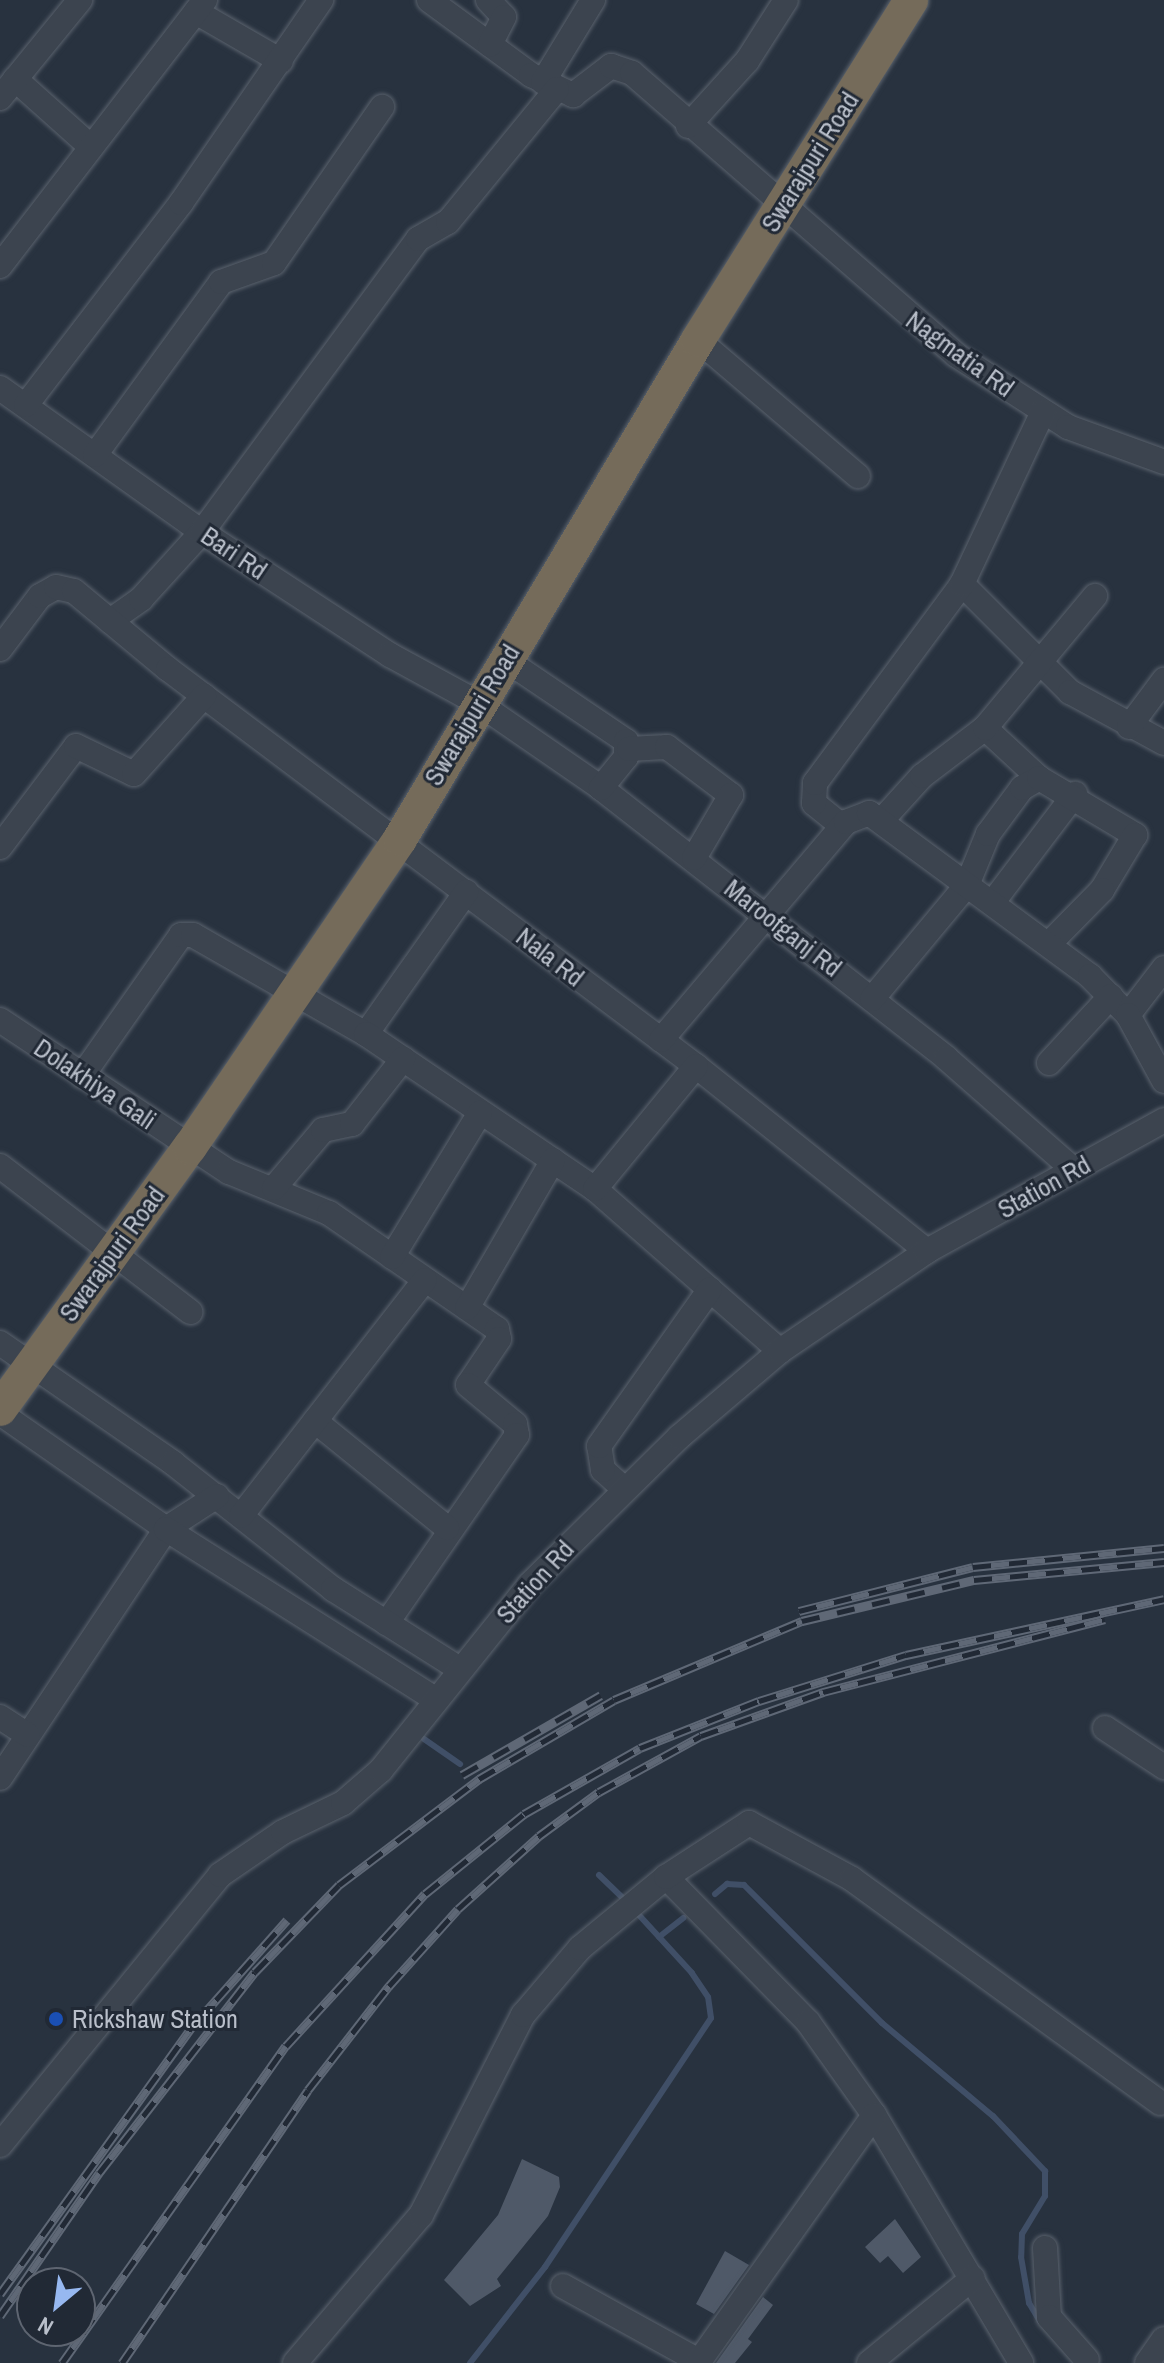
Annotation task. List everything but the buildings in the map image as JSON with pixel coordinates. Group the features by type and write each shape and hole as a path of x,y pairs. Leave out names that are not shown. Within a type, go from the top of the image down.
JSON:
{"highway":[{"name":"Swarajpuri Road","path":"0,1411 190,1147 400,839 478,703 698,340 911,0"}],"street":[{"path":"80,0 8,89 91,147"},
{"path":"8,396 281,61 321,0"},
{"path":"429,0 550,86"},
{"path":"488,0 504,17 490,45"},
{"path":"110,621 153,588 202,532 418,239 448,222 550,86 593,0"},
{"path":"688,126 747,61 786,0"},
{"path":"0,266 201,6 281,61"},
{"name":"Nagmatia Rd","path":"550,86 583,92 617,66 785,201 903,313 1043,412 1114,448 1164,462"},
{"path":"95,455 221,282 274,263 382,107"},
{"path":"698,340 858,476"},
{"name":"Bari Rd","path":"8,396 202,532 390,655 478,703"},
{"path":"842,826 814,803 815,783 962,584 1043,412"},
{"path":"962,584 1039,665 1129,727 1164,743"},
{"name":"Nala Rd","path":"0,649 40,596 56,587 74,591 168,669 400,839 696,1066 927,1251"},
{"path":"883,819 922,776 985,728 1095,596"},
{"path":"506,660 621,734 629,749"},
{"path":"1129,727 1164,680"},
{"path":"0,847 76,746 134,774 204,696"},
{"name":"Maroofganj Rd","path":"478,703 601,788 694,858 872,999 1074,1170"},
{"path":"985,728 1039,778 1075,794 1132,829 1135,841 1102,890 1050,943"},
{"path":"629,749 667,747 731,795 694,858"},
{"path":"601,788 629,749"},
{"path":"872,999 967,885 988,834 1022,788 1039,778"},
{"path":"993,902 1075,794"},
{"path":"661,1040 764,914 842,826 869,813 883,819 967,885 1050,943 1111,996 1128,1015 1164,1081"},
{"path":"366,1034 466,892"},
{"path":"82,1076 186,933 295,991 366,1034 595,1189 780,1351"},
{"path":"1128,1015 1164,968"},
{"path":"1049,1063 1111,996"},
{"name":"Dolakhiya Gali","path":"0,1020 229,1172 309,1202 467,1308 499,1334 468,1385 518,1429 447,1528"},
{"path":"274,1188 323,1130 352,1124 403,1059"},
{"path":"595,1189 696,1066"},
{"path":"392,1257 480,1113"},
{"name":"Station Rd","path":"0,2145 220,1875 343,1803 381,1770 529,1585 623,1488 780,1351 927,1251 1164,1120"},
{"path":"467,1308 553,1160"},
{"path":"0,1166 190,1312"},
{"path":"241,1516 425,1280"},
{"path":"623,1488 603,1470 599,1446 710,1289"},
{"path":"0,1343 33,1363 217,1496 307,1571 461,1670"},
{"path":"0,1411 166,1529 436,1700"},
{"path":"315,1421 447,1528 387,1623"},
{"path":"0,1778 166,1529 217,1496"},
{"path":"0,1717 28,1735"},
{"path":"1105,1728 1164,1767"},
{"path":"295,2363 421,2215 523,2015 580,1948 666,1877 749,1823 852,1879 1163,2102"},
{"path":"666,1877 808,2022 874,2115 1021,2363"},
{"path":"563,2286 699,2362 874,2115"},
{"path":"1045,2248 1049,2317 1083,2362"},
{"path":"869,2363 973,2278"},
{"path":"1147,2363 1164,2339"}],"waterway":[{"path":"424,1739 460,1764"},
{"path":"599,1875 622,1897"},
{"path":"715,1894 727,1884 744,1885 882,2023 993,2116 1045,2171 1045,2196 1022,2234 1021,2257 1029,2303 1040,2321"},
{"path":"470,2363 545,2267 711,2018 708,1997 692,1973 639,1915"},
{"path":"659,1937 683,1918"}],"railway":[{"path":"799,1611 973,1567 1164,1548"},
{"path":"0,2316 99,2173 255,1972 339,1885 479,1779 614,1700 802,1621 974,1580 1164,1562"},
{"path":"62,2363 286,2046 425,1894 524,1814 640,1748 759,1701 906,1655 1164,1599"},
{"path":"122,2363 308,2090 389,1986 458,1909 539,1836 599,1792 701,1736 823,1692 1105,1619"},
{"path":"462,1775 601,1695"},
{"path":"0,2294 192,2027 287,1920"}],"place":[{"name":"Rickshaw Station","path":"56,2019"}]}
